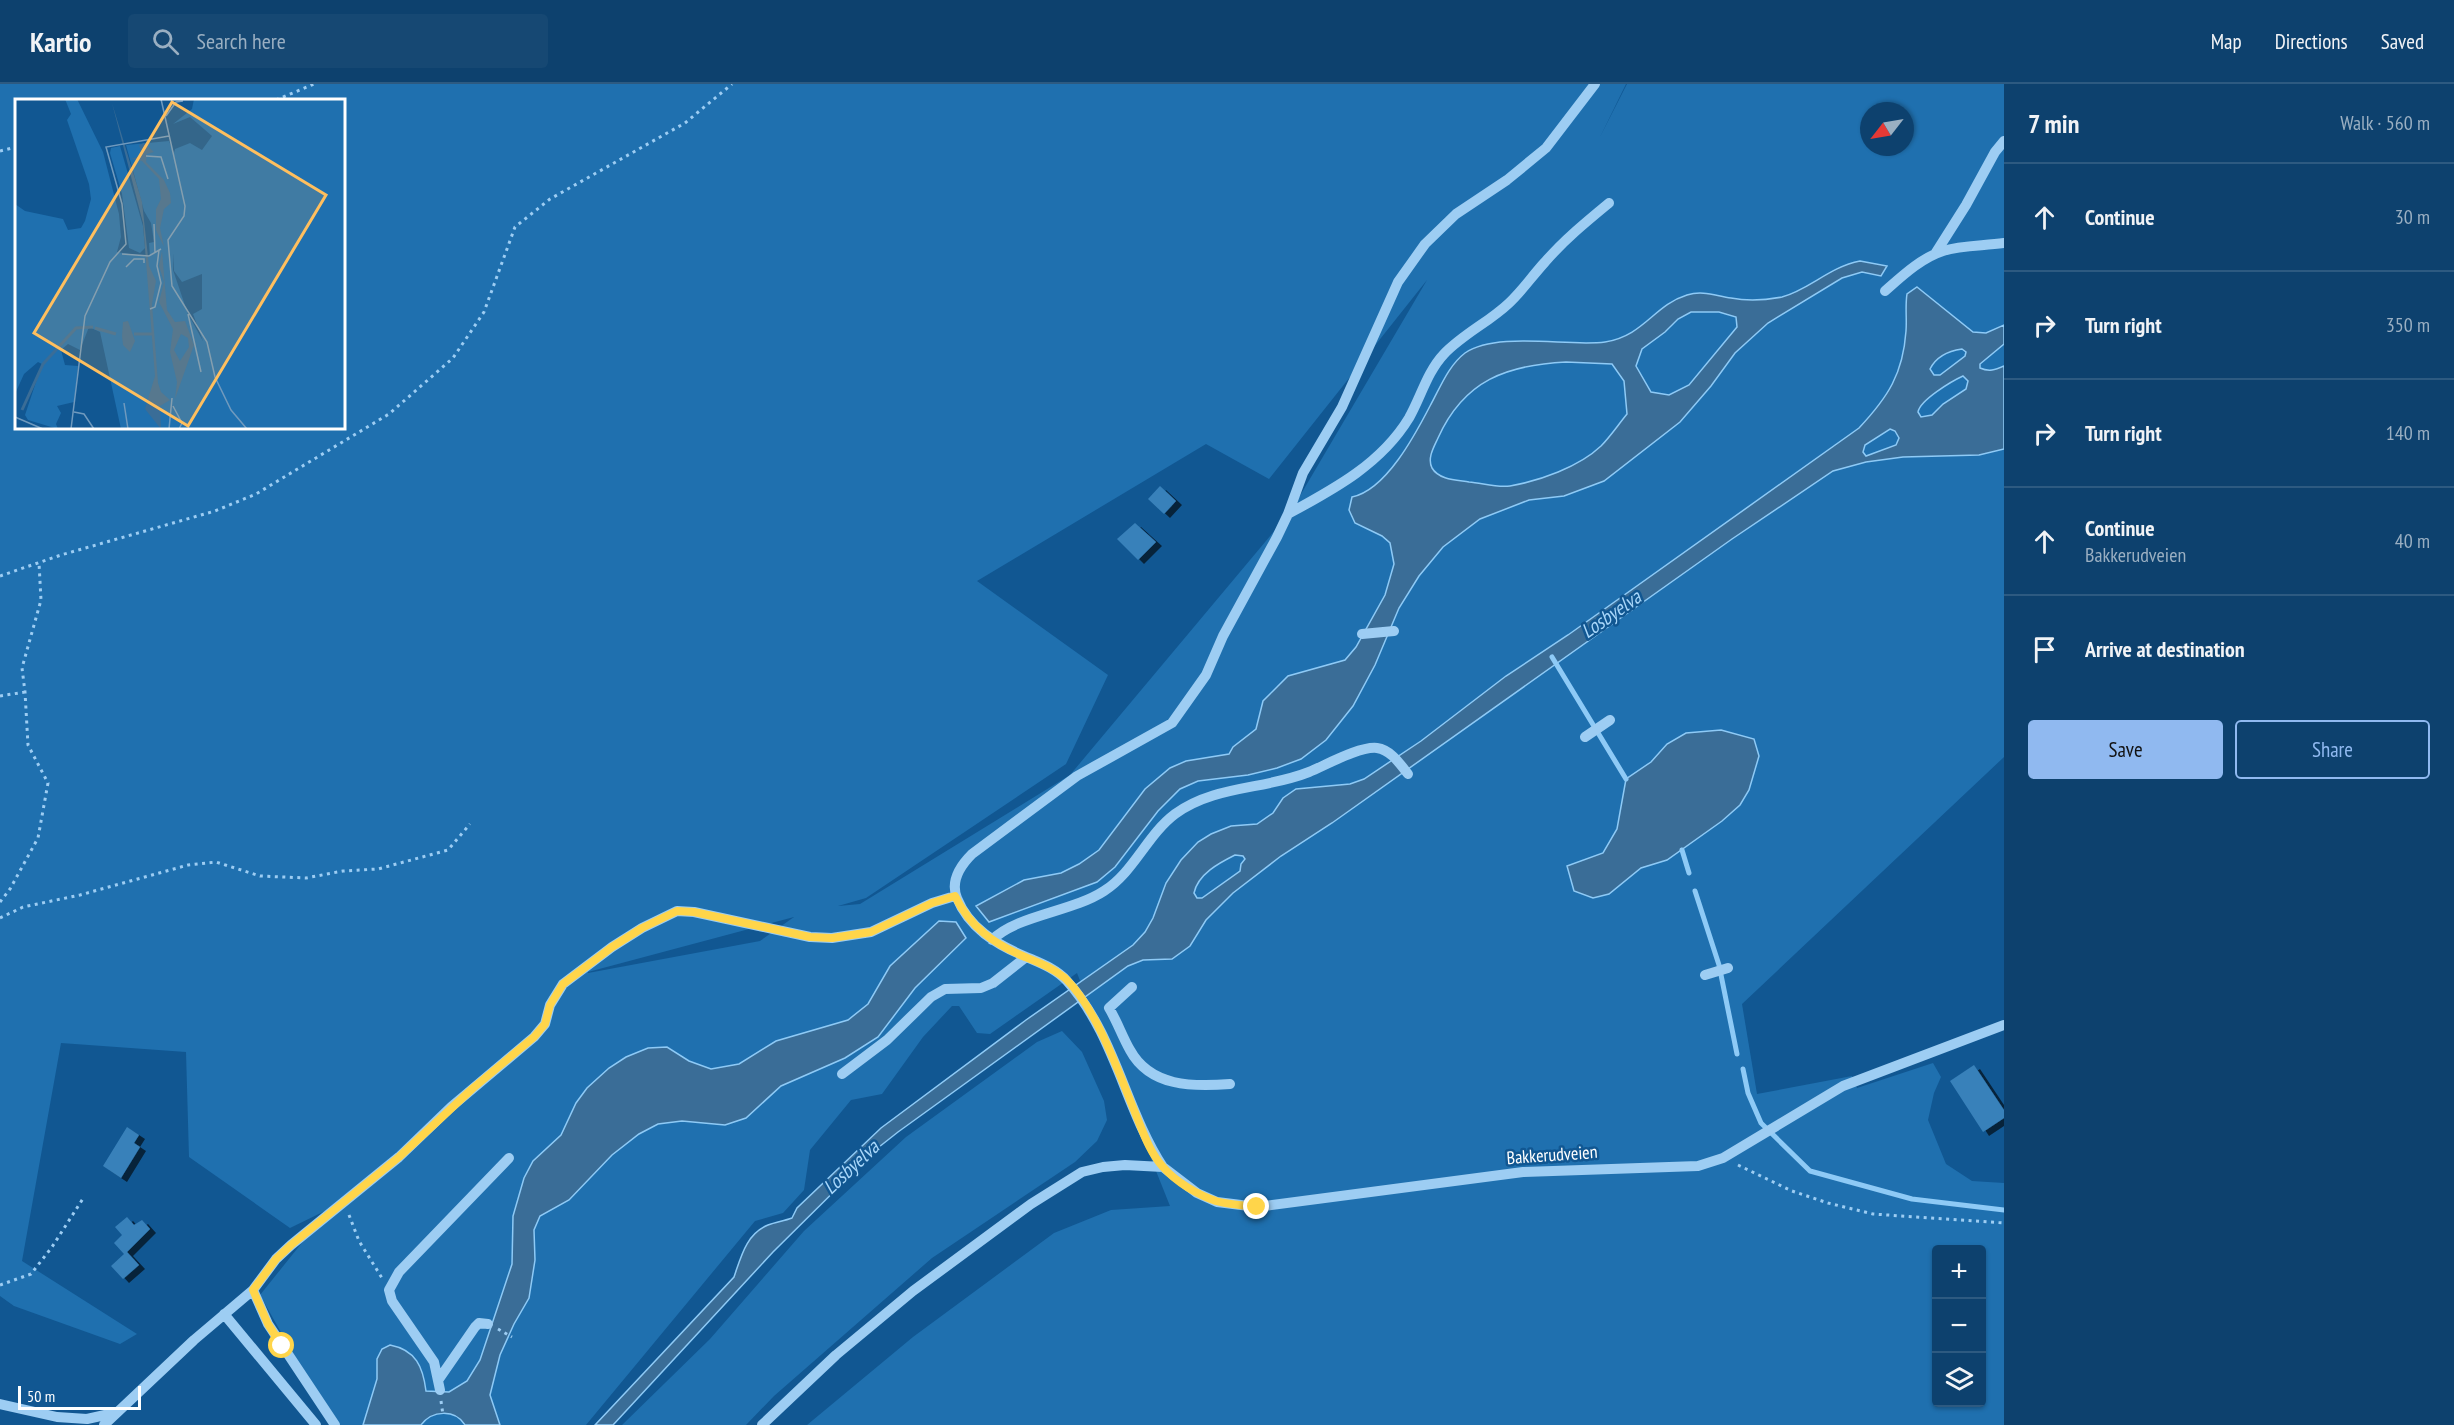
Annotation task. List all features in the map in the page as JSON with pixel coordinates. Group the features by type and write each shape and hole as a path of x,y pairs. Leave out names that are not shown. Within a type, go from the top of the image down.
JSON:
{"street":[{"path":"1163,1167 1144,1133 1113,1058 1086,1006 1071,986 1049,966 992,940 971,921 955,896 955,879 959,869 972,854 998,832 1077,776 1172,723 1206,675 1223,636 1288,514 1299,482 1342,407 1398,282 1425,244 1456,214 1507,180 1546,148 1595,84"},
{"path":"1935,254 1966,205 1995,152 2004,141"},
{"path":"1288,514 1332,490 1362,470 1392,442 1409,417 1429,374 1443,355 1459,340 1510,303 1572,233 1609,203"},
{"path":"1885,291 1909,270 1935,254 1955,248 2004,243"},
{"path":"1362,634 1394,631"},
{"path":"1585,736 1610,720"},
{"path":"992,940 1008,928 1076,905 1104,891 1128,871 1172,816 1195,801 1224,792 1289,779 1371,748 1382,749 1390,754 1408,774"},
{"path":"104,1425 253,1290 276,1259 534,1037 545,1024 550,1005 563,984 612,947 664,916 677,911 694,912 810,937 832,938 871,932 932,903 955,896"},
{"path":"842,1074 887,1040 931,997 945,989 981,987 993,983 1026,957"},
{"path":"1705,975 1728,968"},
{"path":"1095,1023 1132,987"},
{"path":"1108,1008 1131,1052 1142,1066 1154,1075 1176,1083 1199,1087 1230,1084"},
{"name":"Bakkerudveien","path":"1163,1167 1197,1193 1218,1202 1257,1207 1523,1172 1698,1166 1723,1158 1843,1086 2004,1025"},
{"path":"488,1324 479,1323 475,1327 440,1384 434,1362 392,1301 389,1290 393,1280 429,1239 509,1158"},
{"path":"762,1425 836,1354 913,1291 1031,1204 1082,1172 1125,1165 1163,1167"},
{"path":"253,1290 268,1324 335,1425"},
{"path":"224,1314 316,1425"},
{"path":"0,1404 57,1417 87,1419 115,1413"}],"path":[{"path":"278,99 314,84"},
{"path":"0,576 39,562 215,511 256,494 389,414 453,358 466,339 484,312 515,227 550,199 686,123 732,84"},
{"path":"0,151 15,147"},
{"path":"0,902 10,889 38,838 48,783 28,745 26,692 22,668 41,600 39,562"},
{"path":"0,696 26,692"},
{"path":"0,918 23,907 80,895 188,865 216,862 261,876 306,878 344,871 378,869 448,850 470,825"},
{"path":"1723,1158 1792,1191 1862,1211 2004,1223"},
{"path":"0,1285 31,1274 52,1247 84,1197"},
{"path":"344,1202 360,1241 389,1290"}],"shaded area":[{"path":"0,84 1626,84 1600,137 1627,84 2004,84 2004,757 1742,1004 1757,1094 1852,1076 1857,1088 1933,1063 1941,1077 1934,1093 1928,1120 1946,1164 1972,1181 2004,1183 2004,1425 807,1425 913,1337 1054,1233 1111,1210 1170,1206 1077,973 990,1034 977,1033 959,1006 952,1006 923,1037 882,1094 851,1100 810,1150 804,1190 783,1213 755,1221 586,1425 333,1425 260,1295 329,1209 290,1228 189,1157 186,1052 61,1043 22,1261 137,1334 120,1344 14,1306 0,1296","holes":["1427,280 1291,511 1070,775 860,904 838,906 866,898 1066,764 1108,675 977,581 1206,444 1269,479","794,917 760,941 588,973 588,972"]},
{"path":"1062,1031 1082,1052 1104,1101 1107,1120 1097,1141 1075,1162 932,1258 774,1396 746,1425 622,1425 710,1339 804,1231 906,1137 1037,1042"}],"water":[{"path":"1860,261 1887,266 1881,276 1862,272 1842,278 1768,323 1735,353 1711,386 1680,422 1604,481 1564,496 1529,500 1480,519 1443,547 1419,576 1399,608 1375,665 1353,706 1326,740 1301,759 1248,775 1198,781 1180,789 1158,811 1115,867 1097,882 989,922 976,906 1024,880 1061,873 1079,864 1099,850 1145,789 1170,768 1186,761 1229,754 1233,747 1256,729 1263,701 1288,676 1345,660 1356,647 1385,595 1394,564 1390,543 1382,536 1355,523 1349,510 1352,497 1376,484 1388,473 1408,446 1449,371 1465,353 1479,346 1514,341 1590,343 1618,339 1630,334 1666,306 1687,295 1704,293 1750,300 1782,297 1849,264","holes":["1691,312 1719,312 1736,317 1737,327 1689,385 1669,395 1651,392 1636,366 1642,349 1678,319","1566,362 1612,364 1624,381 1627,414 1592,454 1558,472 1510,486 1454,480 1435,472 1430,460 1438,438 1449,418 1474,389 1506,372 1525,367"]},
{"name":"Losbyelva","path":"1917,287 1973,332 1986,333 2004,325 2004,344 1980,364 1980,368 1992,370 2004,366 2004,449 1979,455 1903,457 1866,462 1833,471 1732,539 1332,823 1281,856 1233,893 1206,920 1190,946 1172,959 1143,960 1128,966 898,1132 879,1147 773,1252 613,1425 595,1425 734,1277 745,1247 754,1234 768,1225 792,1218 797,1208 881,1128 1026,1020 1133,945 1145,932 1153,918 1166,883 1181,860 1198,842 1231,826 1257,824 1273,813 1283,798 1296,789 1350,784 1364,779 1421,741 1506,676 1568,635 1859,428 1886,395 1897,372 1904,346 1907,294","holes":["1962,349 1966,352 1965,356 1940,375 1934,375 1930,369 1936,361 1943,355","1963,376 1968,381 1966,389 1943,404 1932,415 1921,417 1918,412 1920,407 1937,391","1890,429 1895,431 1899,438 1896,445 1866,456 1863,452 1865,445","1235,855 1243,856 1245,859 1240,871 1202,898 1197,898 1194,893 1196,886 1216,866"]},
{"path":"1721,730 1754,739 1759,756 1749,790 1740,805 1722,821 1667,860 1641,868 1609,894 1593,898 1574,891 1567,866 1603,853 1617,829 1626,779 1651,762 1667,744 1686,733"},
{"path":"939,921 956,922 966,938 915,988 878,1037 845,1058 781,1086 746,1118 725,1125 682,1121 658,1124 639,1134 612,1155 569,1200 540,1216 534,1230 535,1260 529,1298 500,1355 490,1395 500,1425 465,1425 455,1416 443,1413 431,1416 421,1425 363,1425 377,1379 377,1359 382,1349 390,1345 406,1351 417,1361 423,1374 426,1391 449,1392 467,1381 480,1360 512,1264 513,1216 524,1178 533,1161 561,1135 576,1103 587,1088 609,1068 626,1057 648,1048 667,1047 689,1061 711,1069 739,1064 776,1041 848,1020 868,1004 890,966"}],"building":[{"path":"1160,486 1176,501 1164,514 1148,499"},
{"path":"1135,523 1156,542 1138,560 1117,539"},
{"path":"1974,1065 2004,1110 2004,1118 1983,1132 1950,1081"},
{"path":"127,1127 139,1135 134,1143 140,1147 121,1178 103,1166"},
{"path":"127,1217 134,1225 142,1220 150,1229 127,1252 139,1265 123,1279 111,1266 124,1254 114,1243 122,1235 115,1227"}],"waterway":[{"path":"1552,657 1626,779"},
{"path":"1682,850 1689,873"},
{"path":"1695,891 1719,965 1737,1054"},
{"path":"1743,1069 1748,1093 1761,1123 1810,1171 1912,1199 2004,1210"}],"route":[{"path":"282,1346 268,1324 253,1290 276,1259 399,1157 472,1089 534,1037 545,1024 550,1005 563,984 612,947 642,928 677,911 694,912 810,937 832,938 871,932 932,903 955,896 971,921 992,940 1049,966 1071,986 1086,1006 1113,1058 1149,1144 1163,1167 1197,1193 1218,1202 1257,1207"}]}
